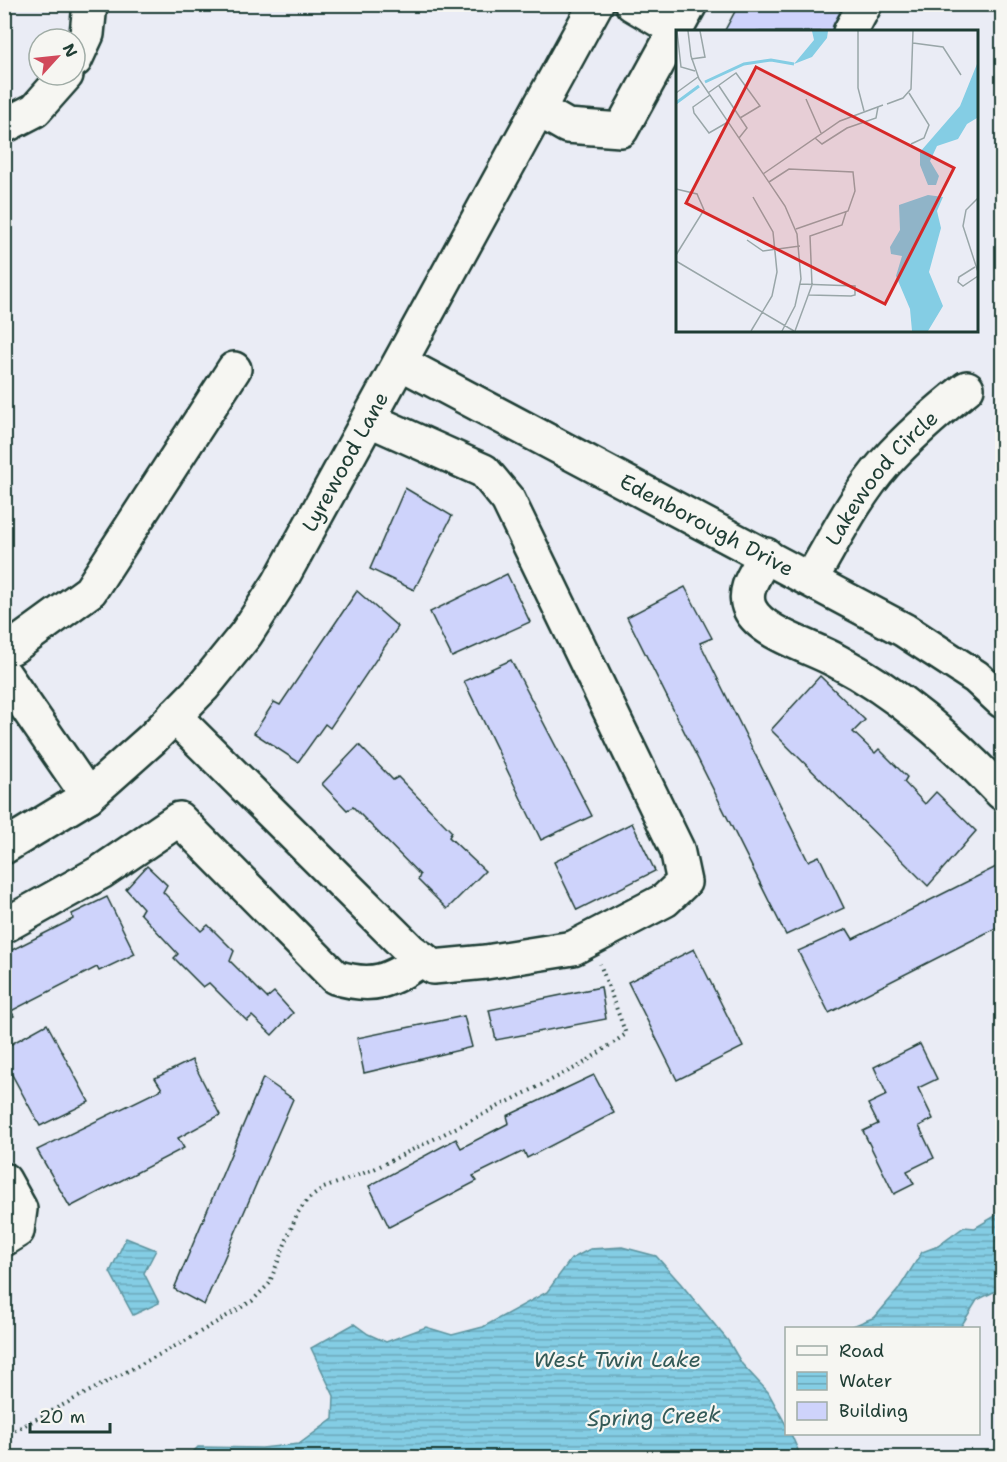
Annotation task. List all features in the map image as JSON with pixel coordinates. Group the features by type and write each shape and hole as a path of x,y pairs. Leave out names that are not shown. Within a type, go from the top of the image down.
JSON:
{"street":[{"path":"87,34 90,4"},
{"name":"Lyrewood Lane","path":"4,847 88,796 203,687 246,634 274,592 370,420 596,4"},
{"path":"632,4 683,17"},
{"path":"851,30 865,4"},
{"path":"539,110 567,126 621,130 668,67 676,40"},
{"path":"4,126 35,111 56,87"},
{"name":"Edenborough Drive","path":"401,363 811,579 938,651 976,677 1002,701"},
{"path":"4,650 13,647 90,591 234,369"},
{"name":"Lakewood Circle","path":"811,579 855,504 884,464 919,428 967,388"},
{"path":"174,716 410,950 433,967 486,962 573,948 665,900 684,882 677,849 508,500 484,471 370,420"},
{"path":"766,555 746,592 747,602 755,618 885,689 938,730 1002,793"},
{"path":"4,675 88,796"},
{"path":"4,926 101,872 179,819 334,977 360,984 391,980 423,959"},
{"path":"4,1180 20,1209 17,1231 4,1239"}],"path":[{"path":"4,1436 185,1341 252,1301 269,1284 297,1214 307,1200 324,1188 374,1169 581,1065 626,1034 604,972 588,940"}],"water":[{"path":"1000,1213 1002,1214 1002,1288 977,1300 961,1327 850,1327 875,1317 898,1290 922,1252 938,1246 964,1227 975,1228"},
{"path":"126,1238 156,1250 144,1273 159,1303 133,1315 110,1272"},
{"name":"West Twin Lake","path":"622,1247 656,1256 729,1342 742,1364 768,1392 785,1423 785,1435 791,1435 801,1457 188,1457 198,1447 262,1448 299,1444 333,1419 334,1396 311,1348 354,1324 368,1334 386,1342 426,1327 452,1335 483,1327 547,1292 571,1259 590,1249"}],"building":[{"path":"739,4 848,4 835,30 725,30"},
{"path":"405,488 452,516 414,590 370,569"},
{"path":"507,574 530,622 452,657 430,612"},
{"path":"685,587 712,638 700,643 808,861 819,856 844,908 786,935 627,617"},
{"path":"357,591 398,627 330,728 325,724 298,762 254,733 274,702 280,705"},
{"path":"511,660 592,816 541,840 464,681"},
{"path":"820,676 865,720 853,732 875,753 879,749 907,777 904,782 925,804 936,792 976,831 928,886 771,730"},
{"path":"359,745 393,780 398,777 452,832 449,837 485,871 447,909 418,880 420,875 353,807 347,810 322,784"},
{"path":"632,823 655,871 577,910 554,862"},
{"path":"1002,864 1002,925 829,1013 798,951 847,929 853,939"},
{"path":"147,866 167,885 163,892 201,931 208,925 234,951 230,961 267,998 274,992 293,1013 272,1035 252,1016 247,1021 209,983 203,987 174,958 178,954 140,913 143,908 126,889"},
{"path":"107,897 135,954 99,971 97,967 11,1011 14,1016 4,1021 4,954 73,919 72,914"},
{"path":"694,949 743,1047 677,1080 628,982"},
{"path":"601,987 606,1019 496,1040 489,1010"},
{"path":"464,1016 472,1047 364,1073 357,1038"},
{"path":"47,1024 89,1102 40,1126 4,1060 4,1048"},
{"path":"920,1044 937,1079 918,1088 933,1119 919,1126 934,1158 907,1171 914,1184 894,1194 863,1131 878,1124 868,1104 887,1095 874,1067"},
{"path":"192,1060 220,1115 178,1138 184,1148 70,1207 37,1150 162,1089 155,1078"},
{"path":"594,1075 614,1113 527,1158 524,1151 473,1176 477,1181 389,1227 369,1186 456,1139 461,1148 509,1123 507,1116"},
{"path":"263,1078 293,1099 204,1305 174,1289"}],"water label":[{"name":"Spring Creek","path":"654,1416"}]}
